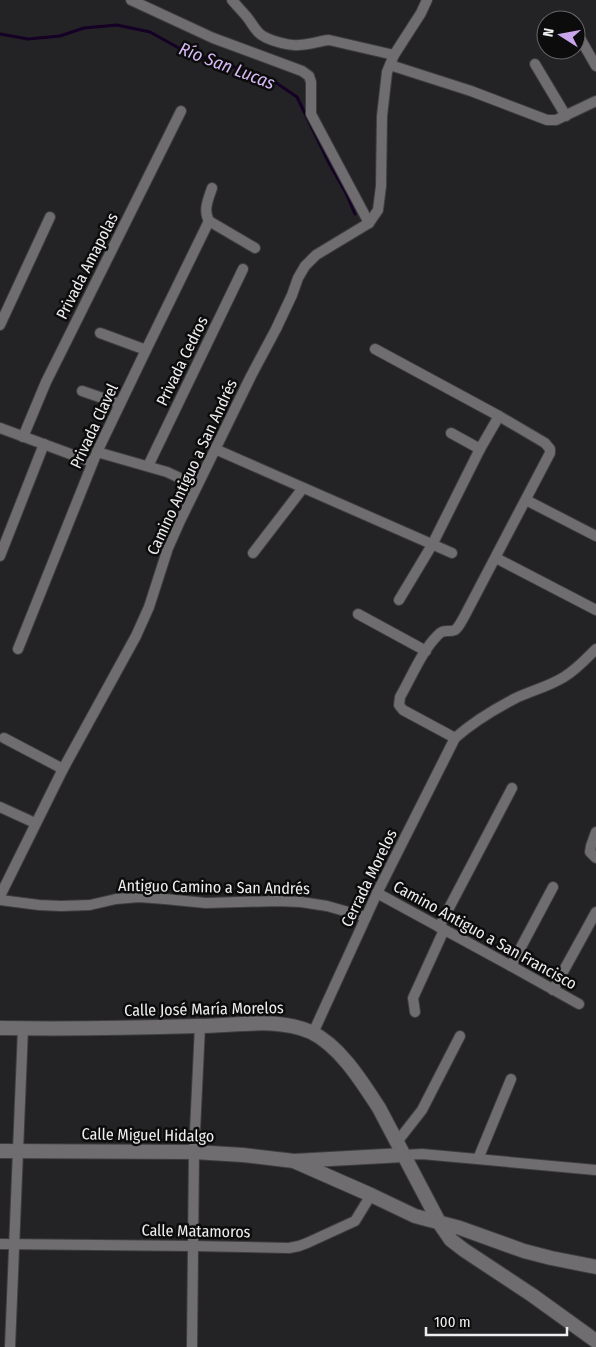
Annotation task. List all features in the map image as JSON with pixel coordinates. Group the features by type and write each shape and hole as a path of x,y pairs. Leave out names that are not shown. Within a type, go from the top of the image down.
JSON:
{"main road":[{"name":"Calle José María Morelos","path":"0,1028 279,1024 296,1026 313,1033 339,1054 358,1076 379,1108 440,1224 451,1240 596,1341"},
{"name":"Calle Miguel Hidalgo","path":"0,1151 194,1152 294,1161 400,1148"},
{"name":"Calle Miguel Hidalgo","path":"294,1161 414,1216 460,1228 524,1251 596,1268"}],"street":[{"path":"131,0 213,38 302,71 310,76 311,114 369,223 378,210 381,186 382,116 385,79 392,60 427,0"},
{"path":"232,0 259,33 274,41 297,46 329,40 392,60 547,120 556,120 596,101"},
{"path":"586,50 596,66"},
{"path":"535,64 566,116"},
{"name":"Privada Amapolas","path":"23,437 46,382 181,111"},
{"path":"212,188 206,207 206,215 209,222 255,248"},
{"path":"0,324 4,306 50,217"},
{"name":"Privada Clavel","path":"18,649 92,462 209,222"},
{"name":"Camino Antiguo a San Andrés","path":"0,898 63,768 139,629 149,607 168,548 196,486 276,329 298,278 305,266 316,255 369,223"},
{"name":"Privada Cedros","path":"148,466 242,269"},
{"path":"100,333 146,350"},
{"path":"375,349 499,416 545,443 550,449 550,453 526,500 457,629 437,634 400,697 399,705 403,710 456,738 487,715 514,699 540,689 565,676 596,649"},
{"path":"82,391 120,404"},
{"path":"399,600 432,545 480,448 499,416"},
{"path":"0,428 92,462"},
{"path":"451,433 480,448"},
{"path":"0,556 44,444"},
{"path":"215,449 432,545 452,552"},
{"path":"97,452 166,472 196,486"},
{"path":"253,553 303,488"},
{"path":"526,500 596,536"},
{"path":"496,558 596,610"},
{"path":"358,614 426,651"},
{"path":"4,738 63,768"},
{"name":"Cerrada Morelos","path":"313,1033 377,893 456,738"},
{"path":"415,1012 413,998 442,928 512,788"},
{"path":"0,807 35,823"},
{"path":"596,832 590,852 596,858"},
{"path":"511,966 553,887"},
{"name":"Camino Antiguo a San Francisco","path":"377,893 579,1004"},
{"name":"Antiguo Camino a San Andrés","path":"0,898 39,905 61,906 139,898 206,903 301,902 366,916"},
{"path":"553,990 596,912"},
{"path":"192,1347 194,1152 200,1026"},
{"path":"10,1347 17,1151 24,1028"},
{"path":"460,1036 400,1148 422,1154 596,1170"},
{"path":"478,1159 511,1078"},
{"name":"Calle Matamoros","path":"0,1244 289,1248 299,1246 330,1233 355,1220 371,1195"}],"waterway":[{"name":"Río San Lucas","path":"0,34 28,39 60,36 84,28 117,25 150,32 186,52 269,78 297,97 355,214"}]}
